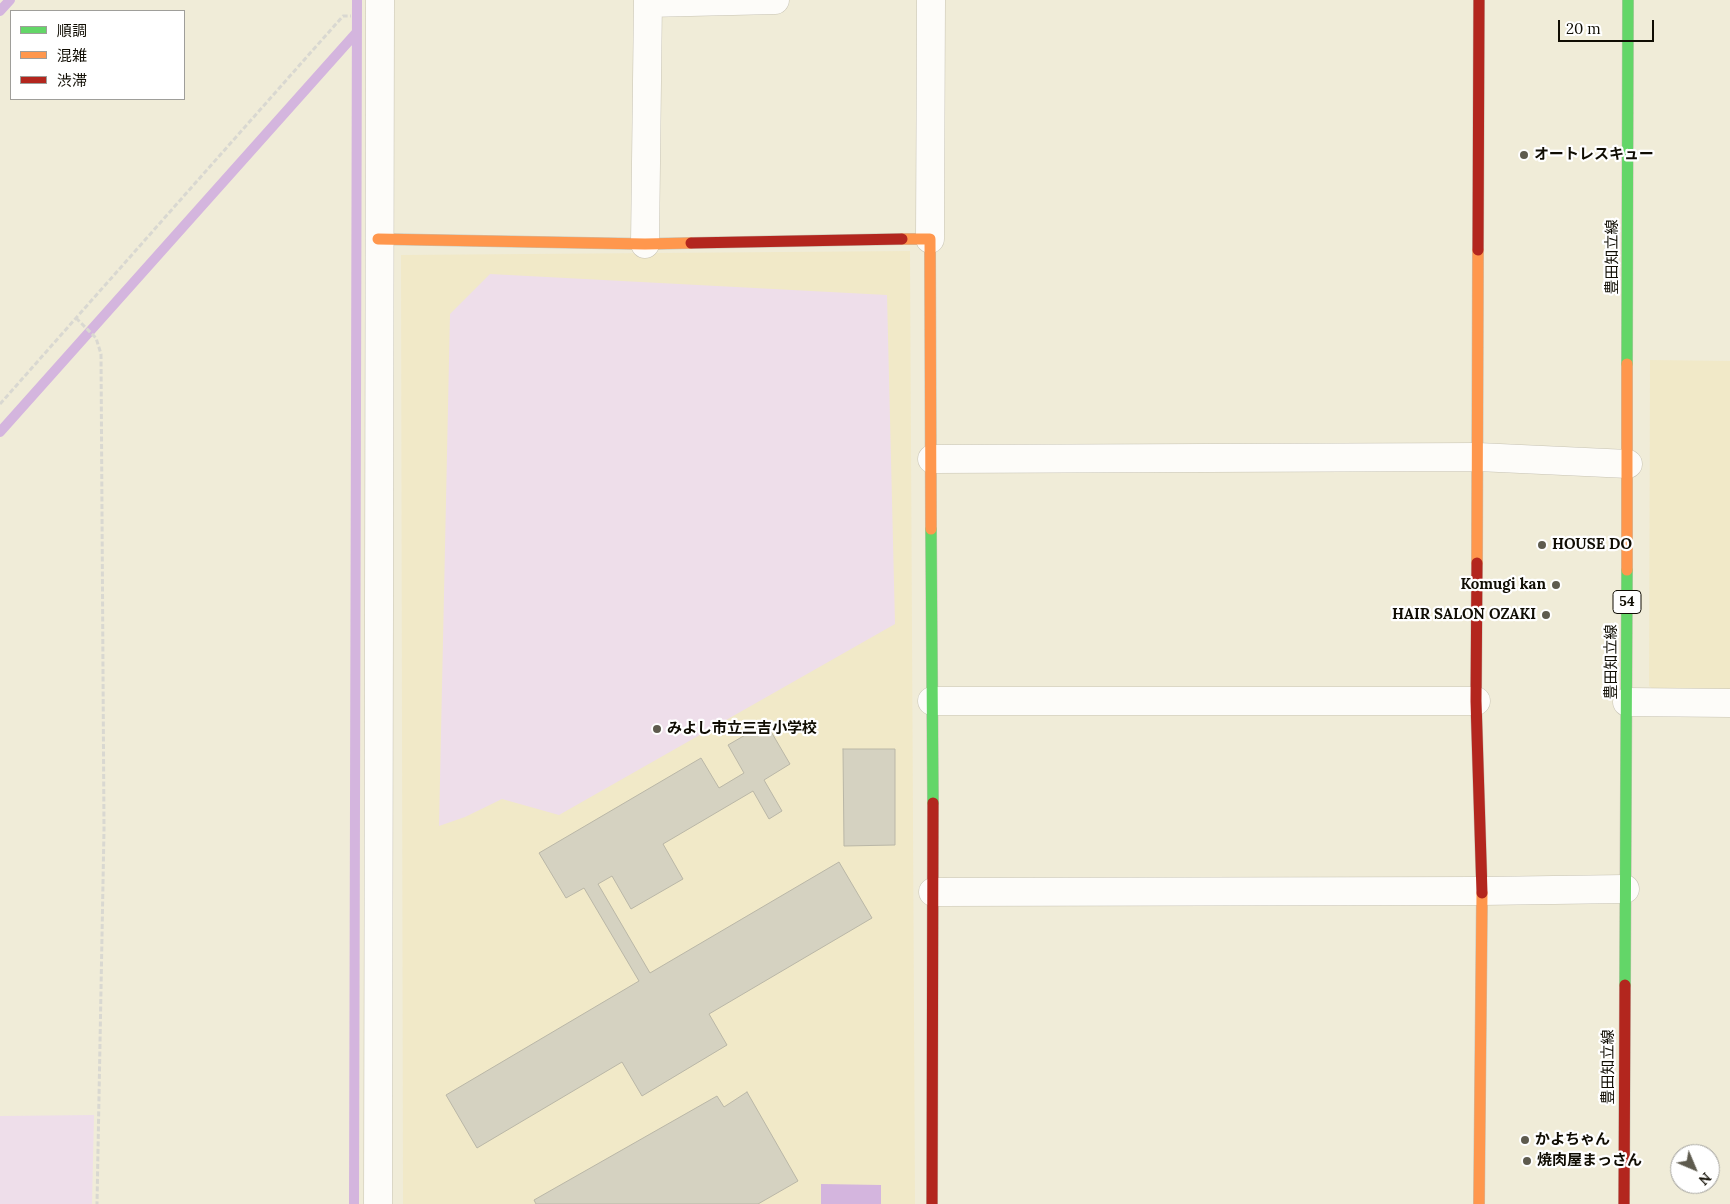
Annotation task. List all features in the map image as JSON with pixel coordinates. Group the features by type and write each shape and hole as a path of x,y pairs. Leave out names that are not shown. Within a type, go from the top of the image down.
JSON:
{"street":[{"path":"645,244 648,2 775,0"},
{"path":"931,0 932,1204"},
{"path":"1478,1204 1482,892 1476,701 1479,0"},
{"name":"豊田知立線","path":"1624,1204 1628,464 1628,0"},
{"path":"378,1204 379,8"},
{"path":"378,239 645,244 930,239"},
{"path":"932,459 1478,457 1628,464"},
{"path":"932,701 1476,701"},
{"path":"1627,702 1730,703"},
{"path":"933,892 1482,892 1625,889"}],"path":[{"path":"0,404 343,16 379,8"},
{"path":"76,318 96,338 100,354 104,829 97,1204"}],"shaded area":[{"name":"みよし市立三吉小学校","path":"910,251 915,1204 403,1204 401,255"},
{"path":"490,274 887,295 895,624 559,815 502,799 465,817 439,826 450,314"},
{"path":"1650,360 1730,361 1730,693 1657,692 1649,686"},
{"path":"94,1115 92,1204 0,1204 0,1116"},
{"path":"821,1184 881,1185 881,1204 821,1204"}],"building":[{"path":"766,723 790,764 764,780 782,811 769,819 753,791 663,844 683,879 631,909 612,876 598,884 650,973 839,862 872,918 709,1014 727,1045 642,1096 622,1062 477,1148 446,1095 639,981 584,888 566,898 539,853 701,758 719,788 744,773 728,745"},
{"path":"843,749 895,749 895,845 844,846"},
{"path":"747,1092 798,1181 758,1204 536,1204 534,1200 717,1096 724,1107"}],"waterway":[{"path":"0,11 10,0"},
{"path":"354,1204 357,0"},
{"path":"0,432 357,32"}],"traffic: fast":[{"path":"1627,364 1628,0"},
{"path":"931,529 933,803"},
{"path":"1625,985 1627,570"}],"traffic: slow":[{"path":"378,239 645,244 691,243"},
{"path":"902,239 930,239 931,529"},
{"path":"1477,563 1478,250"},
{"path":"1627,364 1627,570"},
{"path":"1479,1204 1482,893"}],"traffic: jam":[{"path":"1478,250 1479,0"},
{"path":"691,243 902,239"},
{"path":"1477,563 1476,701 1482,893"},
{"path":"932,1204 933,803"},
{"path":"1624,1204 1625,985"}],"place":[{"name":"オートレスキュー","path":"1524,155"},
{"name":"HOUSE DO","path":"1542,545"},
{"name":"Komugi kan","path":"1556,585"},
{"name":"HAIR SALON OZAKI","path":"1546,615"},
{"name":"みよし市立三吉小学校","path":"657,729"},
{"name":"かよちゃん","path":"1525,1140"},
{"name":"焼肉屋まっさん","path":"1527,1161"}]}
